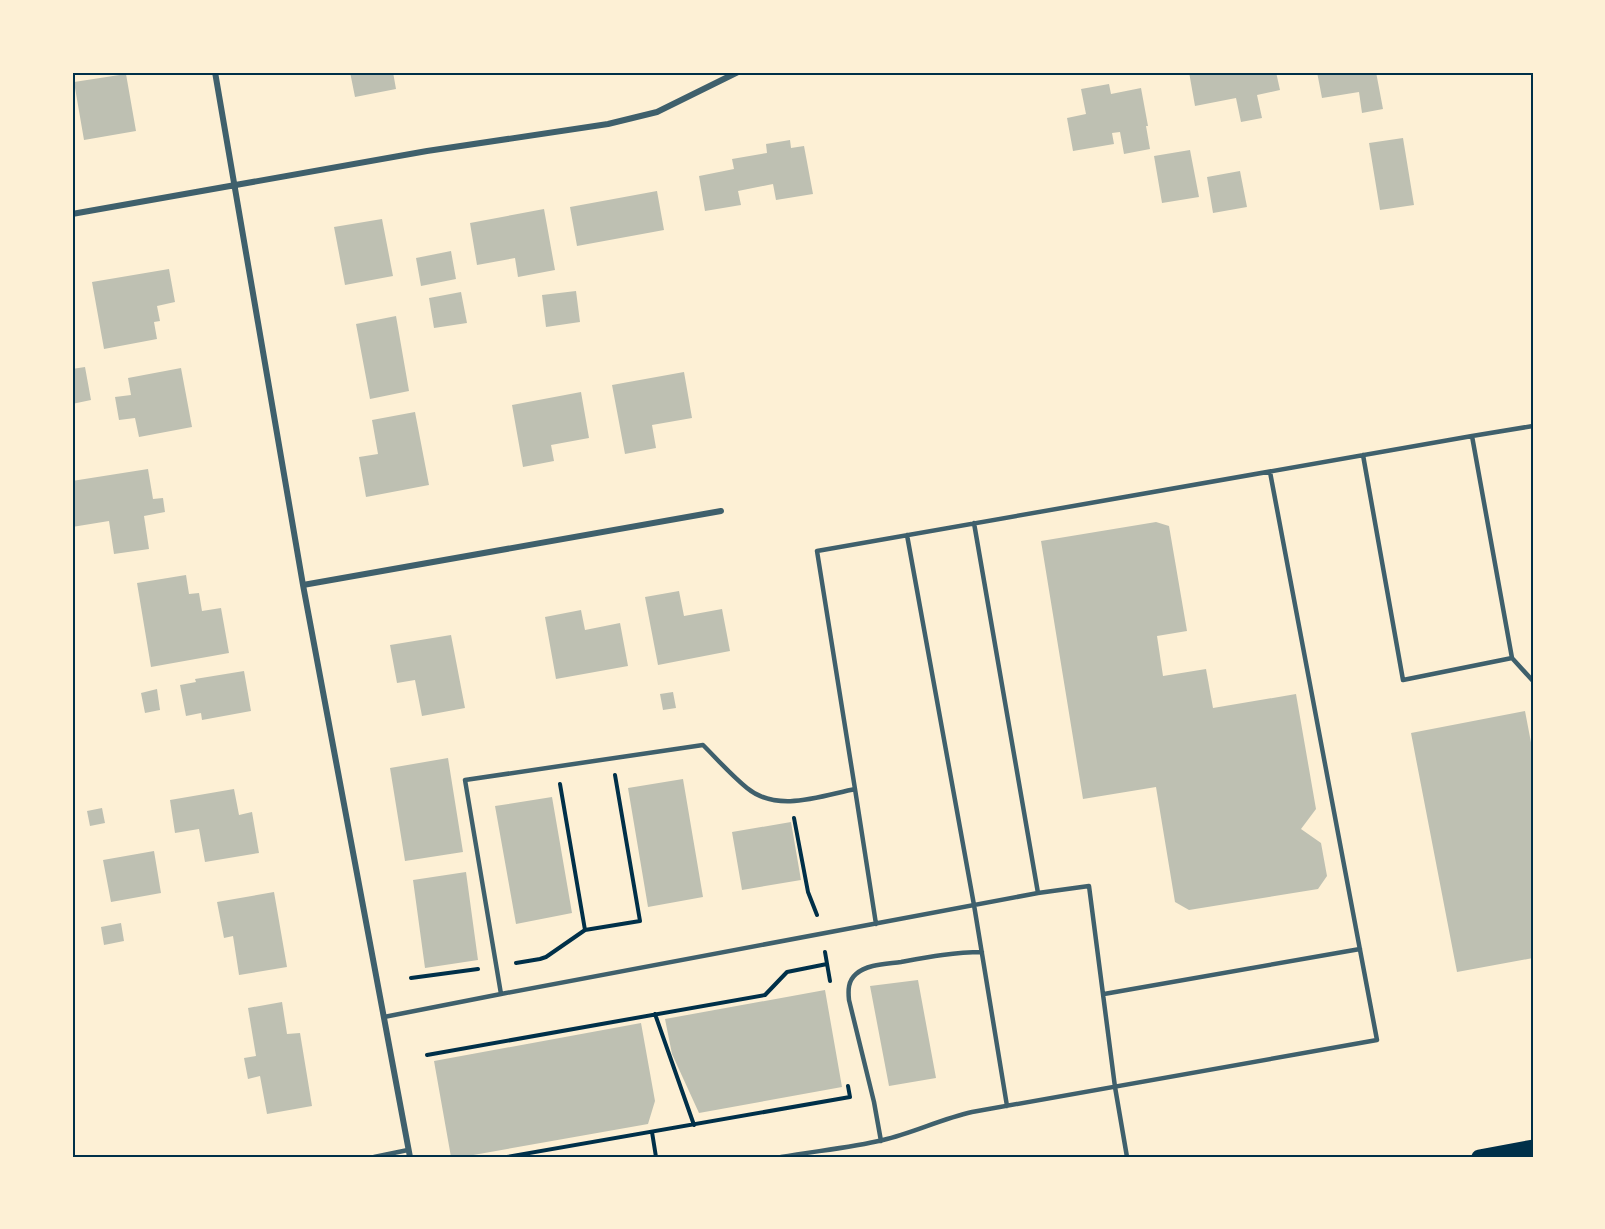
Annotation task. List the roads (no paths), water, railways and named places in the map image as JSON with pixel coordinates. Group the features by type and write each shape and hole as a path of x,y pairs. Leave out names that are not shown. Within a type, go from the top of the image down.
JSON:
{"main road":[{"path":"1479,1157 1533,1147"}],"street":[{"path":"215,72 303,585 409,1153"},
{"path":"72,214 427,152 608,124 657,111 684,100 738,72"},
{"path":"303,585 721,510"}],"lane":[{"path":"876,924 817,551 1533,426"},
{"path":"1472,436 1512,658 1533,681"},
{"path":"1363,455 1403,680 1512,658"},
{"path":"781,1157 907,1134 948,1118 972,1112 1377,1040 1270,472"},
{"path":"974,523 1038,893"},
{"path":"907,535 974,905 1007,1106"},
{"path":"501,993 465,780 703,745 748,789 769,800 792,802 855,789"},
{"path":"384,1017 1038,893 1089,886 1115,1087 1127,1157"},
{"path":"1104,994 1360,949"},
{"path":"881,1140 849,1000 850,980 857,973 871,967 955,952 982,952"},
{"path":"374,1157 409,1153"}]}
